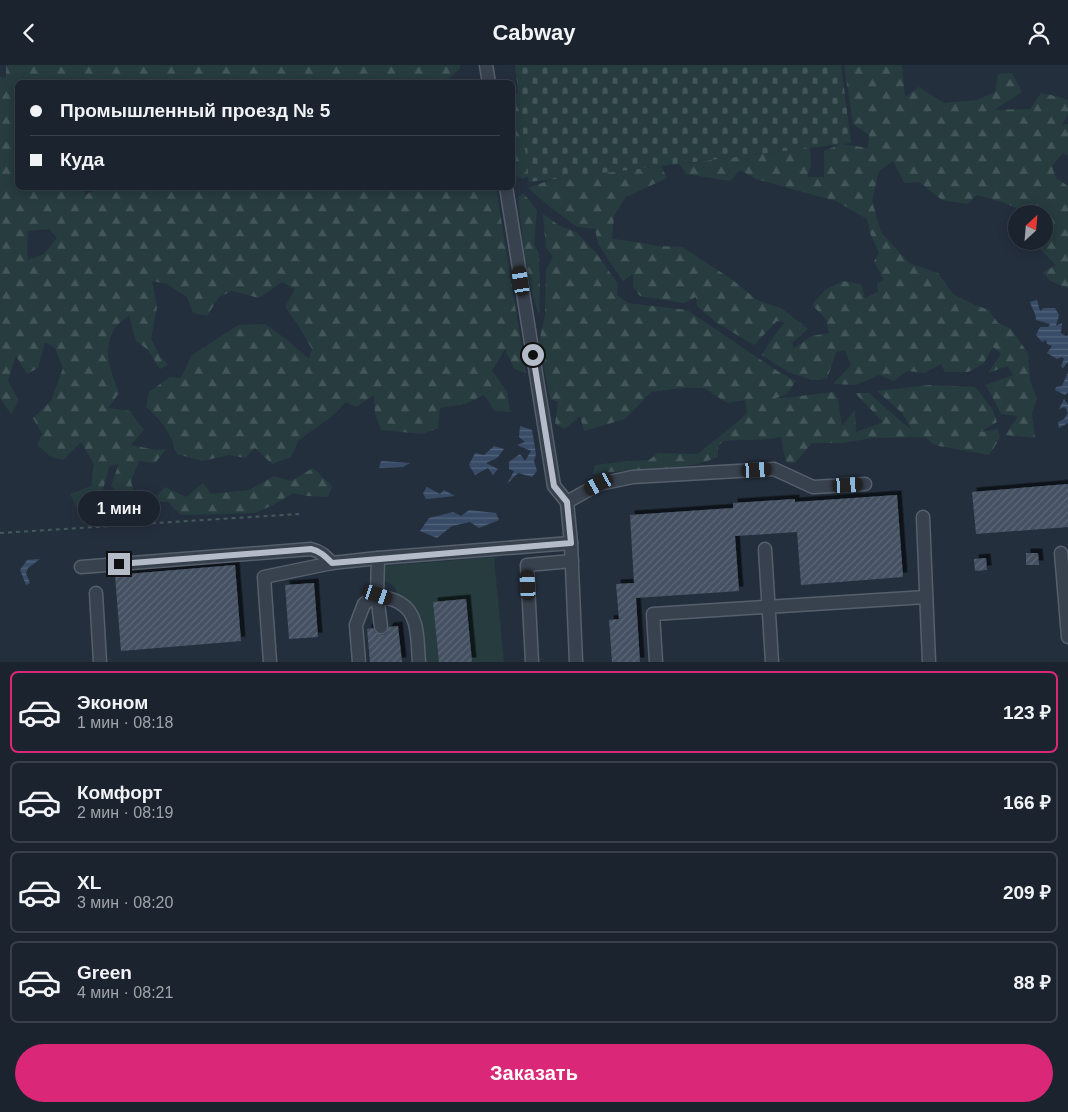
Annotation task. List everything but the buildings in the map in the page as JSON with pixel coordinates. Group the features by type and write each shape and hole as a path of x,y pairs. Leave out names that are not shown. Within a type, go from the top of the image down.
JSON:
{"street":[{"path":"486,65 488,80"},
{"path":"506,190 554,486 567,502 571,543 576,662"},
{"path":"567,502 599,484 633,477 765,469 774,469 813,487 866,484"},
{"path":"923,517 929,662"},
{"path":"270,662 264,577 332,563 571,543"},
{"path":"81,567 311,549 324,554 332,563"},
{"path":"765,549 772,662"},
{"path":"1061,553 1068,637"},
{"path":"378,558 378,595 381,627"},
{"path":"532,662 527,565 572,561"},
{"path":"96,593 100,662"},
{"path":"359,662 356,625 364,604 378,595"},
{"path":"378,595 400,603 410,612 416,625 419,662"},
{"path":"656,662 653,614 926,597"}],"path":[{"path":"0,533 300,514"}],"green space":[{"path":"6,65 460,65 460,68 448,80 15,80 15,190 86,190 84,196 93,190 496,190 526,373 514,369 505,349 492,371 507,391 510,412 495,411 484,395 465,404 440,408 438,428 423,434 381,430 375,413 374,395 356,407 346,402 335,414 299,440 291,457 272,464 255,448 245,458 229,455 202,461 177,454 166,428 146,407 149,392 170,377 181,378 191,356 238,325 265,324 309,359 312,349 285,307 295,289 282,282 259,298 232,291 219,297 207,316 193,313 187,297 167,284 152,281 157,307 151,339 160,356 168,365 160,369 147,349 136,341 129,315 115,328 111,336 108,353 109,361 119,393 108,408 130,411 144,430 131,445 156,450 166,449 155,463 139,461 131,481 134,493 122,497 111,486 119,463 109,467 101,497 79,511 70,494 91,486 94,464 81,442 63,460 51,457 37,445 42,434 33,418 51,401 63,368 55,348 45,342 38,368 27,374 16,356 8,381 19,401 11,414 0,398 0,77 6,78","holes":["49,229 57,238 44,254 28,260 28,231"]},
{"path":"515,65 841,65 851,143 529,182"},
{"path":"844,65 902,65 905,97 919,87 944,103 977,100 995,92 998,74 1012,73 1022,92 994,110 1030,109 1041,93 1068,100 1068,114 1062,125 1068,124 1068,156 1063,153 1052,166 1056,178 1068,186 1068,288 1050,281 1043,272 1056,265 1041,250 1053,250 1053,205 1009,205 977,195 967,204 942,200 919,182 904,183 893,161 879,171 872,201 881,232 909,263 938,273 953,294 989,310 998,323 1010,328 1028,353 1030,380 1037,399 1032,413 1035,438 1005,435 1018,416 1001,414 986,385 1013,375 1008,366 988,373 1001,354 993,347 983,364 968,372 945,372 941,364 925,373 907,371 894,381 879,375 856,385 833,384 851,365 845,350 836,352 827,379 812,380 788,372 762,355 785,322 777,321 754,345 717,323 697,306 696,297 684,303 640,296 633,287 633,274 623,281 598,244 595,229 577,227 528,188 553,179 661,166 667,178 626,197 614,216 612,239 658,246 682,247 730,278 757,300 781,308 808,329 792,343 794,348 812,336 829,333 826,319 812,305 825,290 843,281 861,284 865,298 878,292 877,283 884,280 874,261 879,253 870,233 867,219 836,201 756,179 740,170 730,181 686,174 679,164 810,148 811,165 807,177 824,177 824,151 841,144 868,148 869,135 853,124"},
{"path":"518,93 529,176 522,179 515,174 515,96"},
{"path":"523,193 537,210 534,244 539,254 539,315 527,277 518,197"},
{"path":"543,214 560,226 576,232 596,253 618,284 617,295 628,303 687,310 779,372 796,381 787,394 774,399 834,392 838,400 842,426 855,410 856,432 883,422 855,393 869,393 912,430 902,413 877,391 929,385 975,387 992,408 997,422 980,432 998,429 1000,438 989,455 934,445 925,437 872,438 843,443 812,443 795,463 786,463 781,437 723,441 718,446 718,457 698,464 593,474 595,465 649,460 658,453 698,454 747,413 745,400 727,403 704,388 681,388 651,392 625,419 584,431 580,416 565,429 555,424 558,402 550,399 539,342 545,315 546,270 553,256 546,248"},
{"path":"313,468 332,486 328,497 293,493 255,513 181,515 168,502 149,502 142,516 126,521 113,514 126,511 143,496 157,496 165,487 186,497 203,483 211,494 249,490 274,476 291,481"},
{"path":"494,557 504,662 424,662 420,626 415,608 398,595 394,586 382,579 383,566"}],"water":[{"path":"1037,300 1040,311 1044,308 1055,308 1059,315 1056,326 1062,323 1061,333 1066,336 1068,335 1068,362 1063,368 1061,366 1064,359 1062,357 1057,359 1047,353 1052,346 1047,344 1046,340 1042,342 1036,335 1040,327 1048,327 1050,324 1036,320 1030,302"},
{"path":"1068,372 1068,392 1065,395 1055,390 1056,387 1062,386"},
{"path":"1064,399 1068,405 1068,413 1065,407 1059,409"},
{"path":"1068,413 1068,423 1059,428 1058,422 1064,419"},
{"path":"520,426 532,430 536,454 534,461 537,471 532,477 518,473 507,484 514,471 509,469 509,462 520,454 525,461 531,451 517,445 525,442 519,437"},
{"path":"494,446 504,449 497,458 486,463 498,469 493,475 488,468 475,475 469,465 475,453 484,455"},
{"path":"381,461 410,463 403,467 379,468"},
{"path":"427,487 440,494 444,490 455,496 426,499 423,493"},
{"path":"469,510 496,513 499,520 479,528 470,522 452,526 437,538 420,531 429,518 453,512 461,516"},
{"path":"40,559 28,568 26,573 30,583 26,585 20,570 27,560"}],"route":[{"path":"119,564 311,549 324,554 332,563 571,543 567,502 554,486 533,355"}]}
